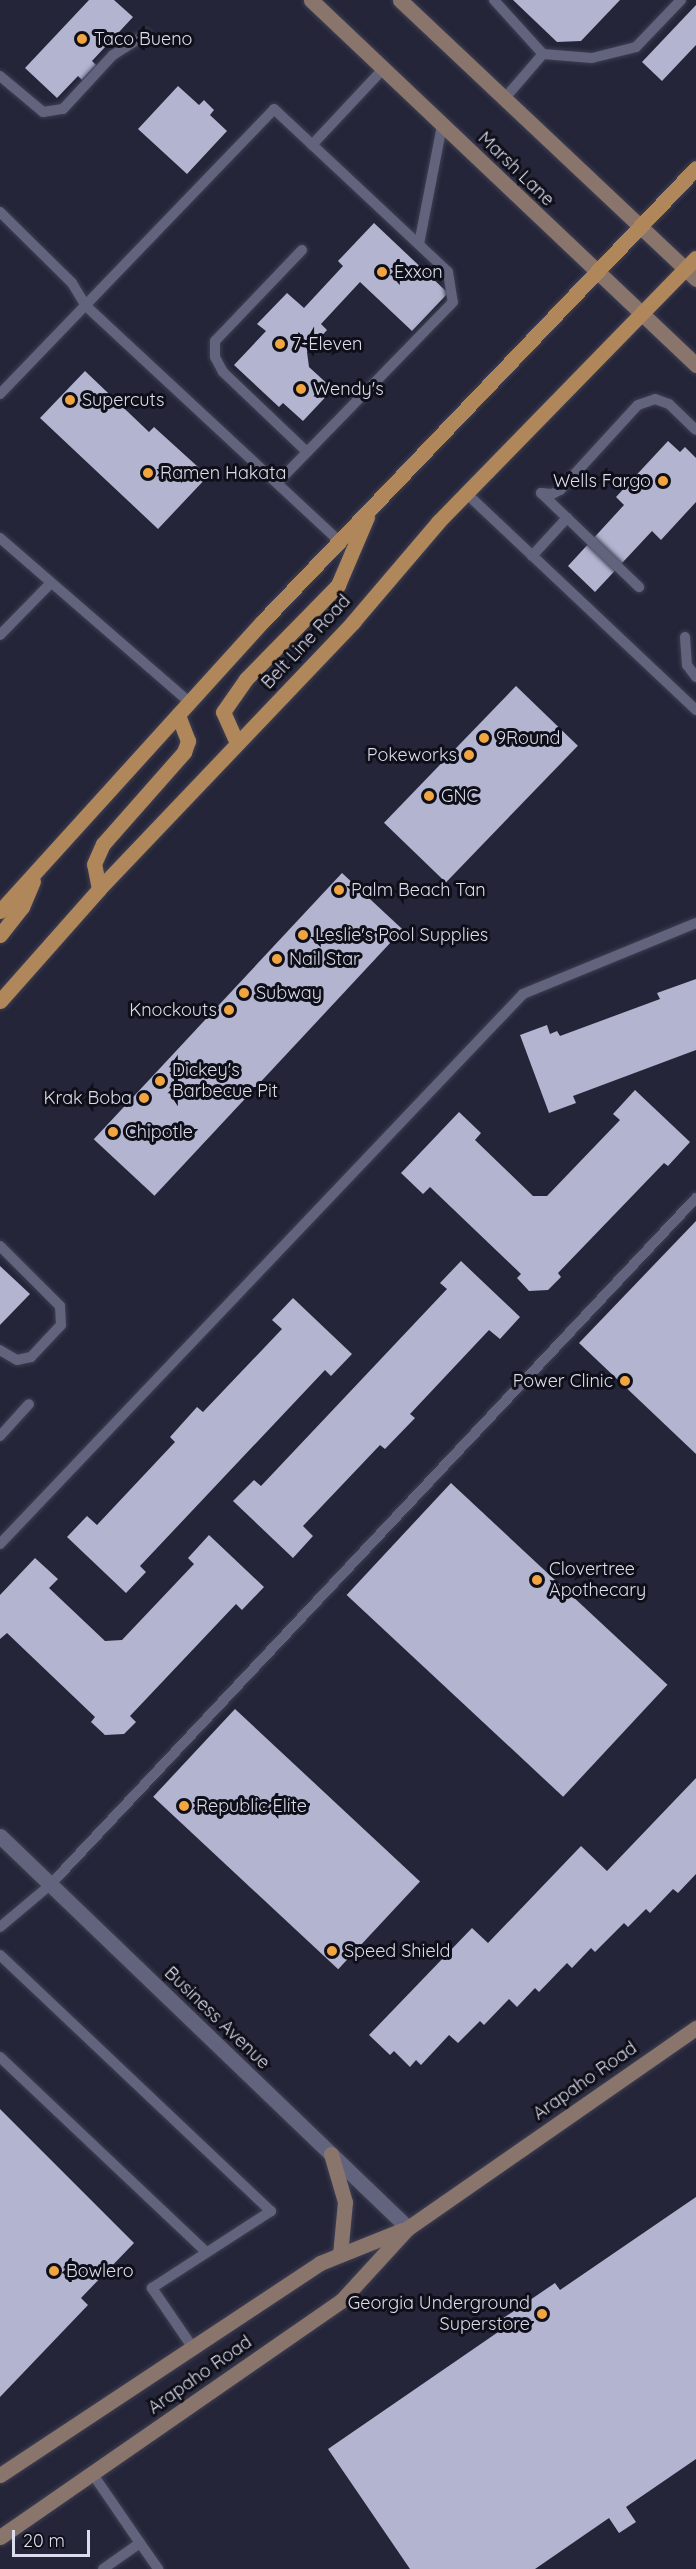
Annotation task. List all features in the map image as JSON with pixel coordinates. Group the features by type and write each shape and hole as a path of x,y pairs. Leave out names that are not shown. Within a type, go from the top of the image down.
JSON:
{"main road":[{"name":"Marsh Lane","path":"311,0 696,365"},
{"path":"400,0 641,225 690,274"},
{"path":"0,910 371,506 696,168"},
{"name":"Belt Line Road","path":"0,1001 99,889 353,622 467,494 643,314 690,274 696,258"},
{"path":"237,743 223,712 246,679 339,585 371,506"},
{"path":"99,889 94,864 102,844 184,752 188,741 178,715"},
{"path":"0,935 22,907 36,872"},
{"name":"Arapaho Road","path":"0,2537 341,2301 408,2228 696,2028"},
{"path":"331,2154 345,2202 340,2255"},
{"name":"Arapaho Road","path":"0,2475 320,2263 408,2228"}],"street":[{"name":"Business Avenue","path":"0,1836 408,2228"}],"lane":[{"path":"494,0 543,54 592,58 636,47 681,0"},
{"path":"0,76 43,112 63,109 112,55 146,34"},
{"path":"505,98 543,54"},
{"path":"312,145 383,69"},
{"path":"0,394 274,109 448,272 453,302 277,483"},
{"path":"419,244 442,126"},
{"path":"0,212 72,283 85,305 339,541"},
{"path":"302,250 215,341 215,357 223,372 307,452"},
{"path":"639,587 541,493 552,494 560,490 638,405 655,399 669,404 696,430"},
{"path":"467,494 696,710"},
{"path":"532,556 567,518"},
{"path":"0,538 189,702"},
{"path":"0,635 51,583"},
{"path":"685,637 687,665 696,677"},
{"path":"0,1544 523,994 696,923"},
{"path":"0,1927 50,1885 696,1198"},
{"path":"0,1246 60,1306 61,1325 32,1357 17,1360 0,1350"},
{"path":"0,1436 29,1404"},
{"path":"0,1955 271,2211 152,2288 193,2348"},
{"path":"0,2057 206,2252"},
{"path":"92,2473 158,2569"},
{"path":"103,2569 140,2543"}],"building":[{"name":"Taco Bueno","path":"89,0 114,0 133,17 92,61 96,65 82,80 78,76 57,98 25,68"},
{"path":"513,0 620,0 581,41 557,42"},
{"path":"696,5 696,45 662,81 642,62"},
{"path":"178,86 199,105 204,100 214,110 210,115 227,131 187,174 138,129"},
{"path":"374,223 448,293 412,331 360,282 321,324 327,330 307,352 309,367 333,389 303,421 283,403 279,407 234,365 266,331 257,324 287,293 304,308 343,266 338,261"},
{"path":"85,371 149,432 154,427 208,476 158,529 40,418"},
{"path":"668,441 680,452 685,447 696,458 696,502 661,540 652,531 595,592 568,566 624,505 616,497"},
{"path":"516,686 578,746 446,882 384,823"},
{"path":"342,873 403,930 154,1196 94,1139"},
{"path":"696,979 696,1050 573,1096 576,1103 549,1113 520,1035 547,1025 550,1034 557,1031 560,1036 660,999 657,993"},
{"path":"635,1090 690,1142 668,1166 664,1163 558,1273 561,1277 548,1290 529,1291 517,1278 521,1274 430,1187 423,1194 401,1173 459,1112 481,1133 475,1140 533,1196 547,1196 620,1120 613,1114"},
{"path":"696,1221 696,1454 579,1343"},
{"path":"461,1261 520,1317 500,1339 489,1330 410,1414 415,1418 385,1449 380,1445 303,1526 313,1536 293,1558 233,1501 254,1480 261,1486 447,1289 440,1283"},
{"path":"0,1266 30,1294 0,1325"},
{"path":"293,1298 352,1354 331,1376 325,1370 140,1566 146,1572 126,1593 67,1537 87,1516 97,1525 175,1442 170,1437 197,1407 203,1412 282,1329 272,1320"},
{"path":"451,1483 667,1685 563,1797 347,1595"},
{"path":"209,1535 264,1587 242,1610 236,1604 130,1716 136,1722 124,1734 105,1735 91,1722 95,1717 7,1633 0,1639 0,1595 35,1558 58,1579 49,1588 105,1641 122,1640 194,1564 188,1558"},
{"path":"235,1709 420,1882 338,1969 153,1797"},
{"path":"696,1778 696,1874 678,1893 673,1889 650,1913 646,1909 628,1927 624,1923 595,1952 591,1948 572,1968 567,1963 539,1992 535,1988 517,2007 509,1999 484,2025 480,2021 458,2043 449,2035 421,2065 416,2060 410,2067 394,2051 390,2055 369,2035 472,1928 488,1943 581,1846 607,1871"},
{"name":"Bowlero","path":"0,2109 134,2243 81,2298 88,2305 0,2397"},
{"path":"696,2197 696,2459 626,2507 636,2522 619,2533 609,2518 535,2569 410,2569 328,2449 504,2328 499,2321 555,2283 560,2290"}],"place":[{"name":"Taco Bueno","path":"82,39"},
{"name":"Exxon","path":"382,272"},
{"name":"7-Eleven","path":"280,344"},
{"name":"Wendy's","path":"301,389"},
{"name":"Supercuts","path":"70,400"},
{"name":"Ramen Hakata","path":"148,473"},
{"name":"Wells Fargo","path":"663,481"},
{"name":"9Round","path":"484,738"},
{"name":"Pokeworks","path":"469,755"},
{"name":"GNC","path":"429,796"},
{"name":"Palm Beach Tan","path":"339,890"},
{"name":"Leslie's Pool Supplies","path":"303,935"},
{"name":"Nail Star","path":"277,959"},
{"name":"Subway","path":"244,993"},
{"name":"Knockouts","path":"229,1010"},
{"name":"Dickey's Barbecue Pit","path":"160,1081"},
{"name":"Krak Boba","path":"144,1098"},
{"name":"Chipotle","path":"113,1132"},
{"name":"Power Clinic","path":"625,1381"},
{"name":"Clovertree Apothecary","path":"537,1580"},
{"name":"Republic Elite","path":"184,1806"},
{"name":"Speed Shield","path":"332,1951"},
{"name":"Bowlero","path":"54,2271"},
{"name":"Georgia Underground Superstore","path":"542,2314"}]}
